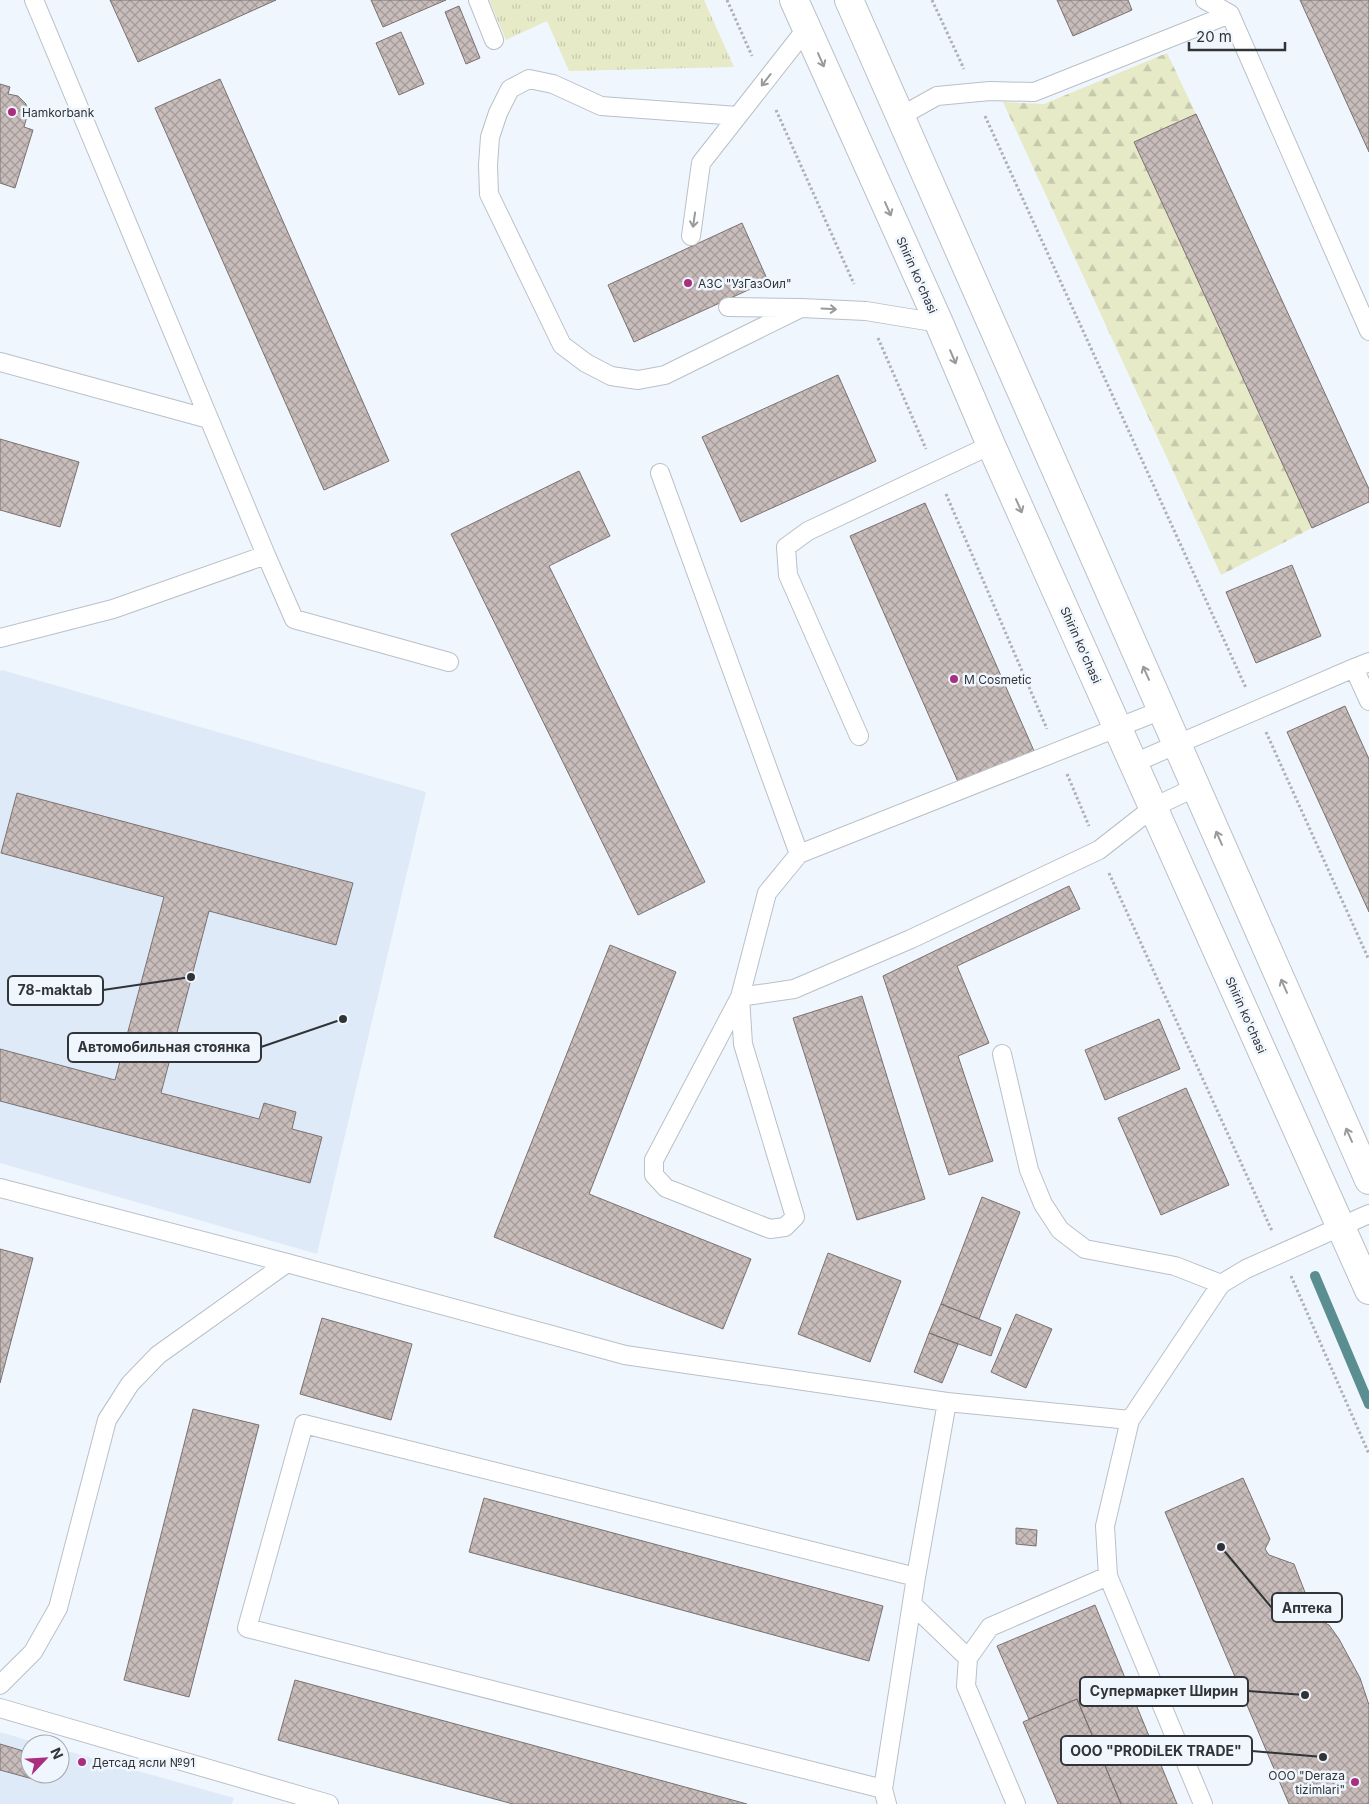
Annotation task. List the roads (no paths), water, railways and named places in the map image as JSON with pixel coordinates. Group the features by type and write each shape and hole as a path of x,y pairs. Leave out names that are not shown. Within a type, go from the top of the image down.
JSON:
{"main road":[{"name":"Shirin ko'chasi","path":"794,0 939,323 991,446 1369,1290"},
{"path":"849,0 1369,1180"}],"lane":[{"path":"34,0 294,619 449,662"},
{"path":"478,0 494,40"},
{"path":"1205,0 1230,14 1369,330"},
{"path":"900,116 937,96 1034,92 1230,14"},
{"path":"691,236 701,163 807,28"},
{"path":"738,116 601,106 553,84 529,79 510,89 498,112 490,137 488,165 489,194 562,345 586,363 611,376 638,380 665,375 801,308"},
{"path":"728,308 801,308 866,311 939,323"},
{"path":"0,362 209,419"},
{"path":"859,736 788,575 786,547 808,531 991,446"},
{"path":"660,473 799,854"},
{"path":"0,638 113,609 266,555"},
{"path":"1134,763 1362,665 1369,701"},
{"path":"740,997 742,1044 795,1217 785,1227 770,1229 666,1188 654,1175 654,1160 740,997 767,893 799,854 1162,710"},
{"path":"740,997 794,989 911,938 1099,850 1154,807 1196,787"},
{"path":"1002,1054 1029,1170 1043,1204 1060,1230 1085,1249 1175,1266 1222,1284"},
{"path":"0,1188 287,1263 625,1355 947,1402 1130,1420"},
{"path":"1203,1804 1108,1576 1105,1526 1130,1420 1222,1284 1246,1270 1369,1214"},
{"path":"0,1685 33,1652 58,1608 108,1420 130,1384 158,1355 287,1263"},
{"path":"916,1577 304,1424 247,1628 885,1797 916,1577 947,1402"},
{"path":"1016,1804 966,1686 968,1658 990,1627 1108,1576"},
{"path":"912,1604 968,1658"},
{"path":"0,1708 329,1804"}],"waterway":[{"path":"1315,1276 1369,1404"}],"place":[{"name":"Hamkorbank","path":"12,112"},
{"name":"АЗС \"УзГазОил\"","path":"688,283"},
{"name":"M Cosmetic","path":"954,679"},
{"name":"78-maktab","path":"191,977"},
{"name":"Автомобильная стоянка","path":"343,1019"},
{"name":"Аптека","path":"1221,1547"},
{"name":"Супермаркет Ширин","path":"1305,1695"},
{"name":"ООО \"PRODiLEK TRADE\"","path":"1323,1757"},
{"name":"Детсад ясли №91","path":"82,1762"},
{"name":"OOO \"Deraza tizimlari\"","path":"1355,1782"}]}
